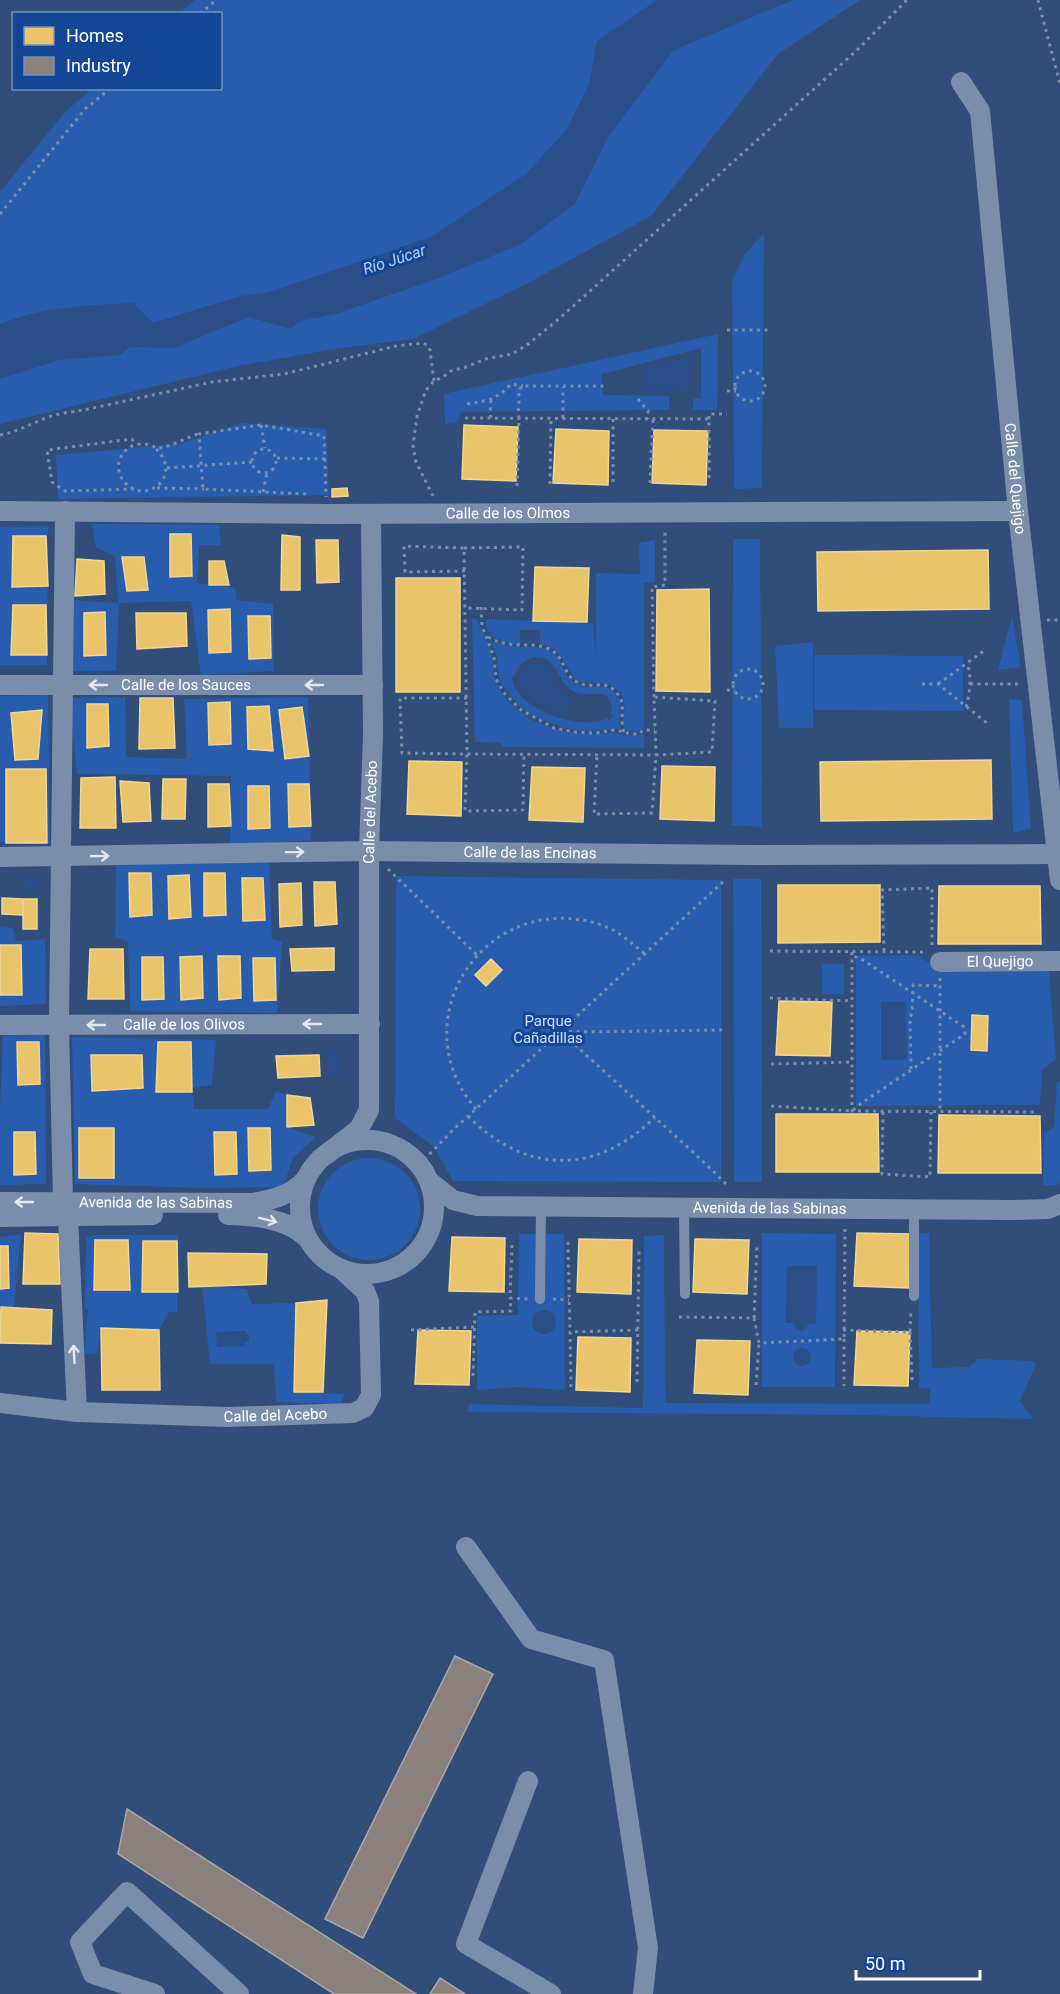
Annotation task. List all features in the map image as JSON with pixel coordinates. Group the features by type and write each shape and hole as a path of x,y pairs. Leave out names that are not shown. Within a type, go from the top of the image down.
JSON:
{"street":[{"name":"Calle del Quejigo","path":"961,81 980,111 1018,511 1060,880"},
{"name":"Calle de los Olmos","path":"0,511 371,514 1018,511"},
{"path":"65,511 59,1025 77,1412"},
{"name":"Calle del Acebo","path":"369,1110 369,851 373,685 371,514"},
{"name":"Calle de los Sauces","path":"0,685 373,685"},
{"name":"Calle de las Encinas","path":"0,857 369,851 737,855 1058,854"},
{"name":"El Quejigo","path":"940,962 1060,961"},
{"name":"Calle de los Olivos","path":"0,1025 370,1024"},
{"path":"369,1110 378,1129 424,1173 434,1208 434,1218 427,1238 415,1254 378,1283 369,1301"},
{"path":"369,1110 359,1129 319,1161 306,1179 298,1211 308,1238 325,1259 360,1285 369,1301"},
{"path":"327,1154 357,1141 378,1141 396,1147"},
{"name":"Avenida de las Sabinas","path":"424,1173 453,1200 477,1206 1012,1210 1048,1209 1059,1206"},
{"name":"Avenida de las Sabinas","path":"0,1217 66,1209 252,1203 285,1195 306,1179"},
{"name":"Avenida de las Sabinas","path":"0,1202 66,1209 252,1216 293,1227 308,1238"},
{"name":"Avenida de las Sabinas","path":"427,1238 437,1226 449,1218 477,1206"},
{"path":"341,1269 369,1274 399,1267"},
{"name":"Calle del Acebo","path":"0,1403 77,1412 228,1417 353,1413 364,1408 370,1395 369,1301"},
{"path":"466,1547 531,1639 603,1660 648,1948 643,1994"},
{"path":"528,1781 466,1944 551,1994"},
{"path":"155,1994 93,1974 80,1942 127,1892 239,1994"}],"lane":[{"path":"540,1299 541,1207"},
{"path":"684,1208 685,1294"},
{"path":"914,1209 914,1296"}],"path":[{"path":"202,12 216,0"},
{"path":"440,513 416,462 413,446 417,416 426,390 434,381 450,371 484,359 512,354 527,345 560,318 856,51 907,0"},
{"path":"1038,0 1060,84"},
{"path":"0,214 85,110 109,90"},
{"path":"727,330 770,330"},
{"path":"0,435 64,413 84,411 212,382 284,374 396,346 423,343 428,346 434,381"},
{"path":"751,371 763,378 765,388 761,397 752,401 742,399 736,391 738,377 746,372 751,371"},
{"path":"467,404 491,400 502,394 511,384 563,387 604,386"},
{"path":"517,486 520,398 518,390 523,386"},
{"path":"563,387 563,418"},
{"path":"765,388 770,388"},
{"path":"727,391 736,391"},
{"path":"638,399 648,411 650,419 650,483"},
{"path":"491,400 491,418"},
{"path":"709,482 709,414 727,414"},
{"path":"465,418 709,419"},
{"path":"550,484 551,418"},
{"path":"613,419 613,482"},
{"path":"261,425 265,448"},
{"path":"155,488 326,495 324,436 261,425 199,434 156,448"},
{"path":"199,434 203,489 206,490"},
{"path":"134,489 125,484 118,469 123,453 135,445 150,445 162,454 166,468 161,483 147,491 134,489 65,491 52,482 47,450 132,439 135,445"},
{"path":"265,448 273,451 277,458 273,470 267,473 255,470 252,462 254,454 265,448"},
{"path":"277,458 326,459"},
{"path":"166,468 252,462"},
{"path":"263,492 267,473"},
{"path":"597,755 594,814 652,813 656,730 652,587 665,585 665,513"},
{"path":"465,571 405,572 404,546 523,547 522,610 467,608"},
{"path":"464,548 467,608 465,811 524,810 524,754"},
{"path":"481,607 482,626 494,657 496,679 505,694 521,710 544,723 565,730 586,733 615,730 639,734 643,730 656,730"},
{"path":"487,636 505,645 550,649 560,657 575,682 587,685 600,683 611,688 621,699 623,705 620,720 624,732"},
{"path":"922,684 938,684 985,650"},
{"path":"966,707 970,684 967,663"},
{"path":"727,690 735,691 745,698 755,697 762,690 763,682 758,672 744,669 736,675 735,691"},
{"path":"763,682 770,682"},
{"path":"938,684 987,723"},
{"path":"970,684 1038,684"},
{"path":"467,698 400,698 402,753 656,755 712,752 715,701 654,697"},
{"path":"369,851 477,955"},
{"path":"424,1173 468,1116 646,955 726,879"},
{"path":"770,951 852,954 932,952 932,888 882,890 885,952"},
{"path":"476,1110 453,1070 447,1039 447,1024 456,987 468,966 493,940 530,922 572,919 602,926 630,941 646,955"},
{"path":"852,954 964,1027 965,1034 852,1111"},
{"path":"852,954 852,1111"},
{"path":"940,962 940,1112"},
{"path":"911,1070 913,985 940,986"},
{"path":"771,998 852,1001"},
{"path":"561,1032 726,1030"},
{"path":"561,1032 726,1184"},
{"path":"771,1064 852,1062"},
{"path":"771,1106 883,1112 1036,1112"},
{"path":"883,1112 882,1174 930,1177 932,1112"},
{"path":"468,1116 497,1142 533,1157 552,1160 591,1157 609,1151 626,1142 655,1117"},
{"path":"844,1386 845,1209"},
{"path":"568,1242 571,1387"},
{"path":"756,1385 759,1342 754,1318 757,1243"},
{"path":"637,1382 639,1251"},
{"path":"473,1376 475,1312 511,1311 510,1298"},
{"path":"911,1309 912,1380"},
{"path":"679,1317 754,1318"},
{"path":"411,1329 474,1327"},
{"path":"570,1332 638,1330"},
{"path":"843,1330 910,1332"},
{"path":"759,1342 844,1339"}],"green space":[{"path":"195,0 860,0 778,54 651,216 528,283 413,339 335,349 238,366 0,424 0,192 65,112 91,90 222,90 222,12 180,12"},
{"path":"764,233 762,488 734,489 732,280 745,254"},
{"path":"718,334 717,410 693,410 693,399 701,398 701,348 602,374 603,395 669,396 669,410 461,412 458,423 445,424 444,394"},
{"path":"242,423 326,429 329,495 58,499 56,455 179,444"},
{"path":"92,524 219,525 221,545 199,545 197,583 235,588 237,600 273,604 274,671 201,675 191,601 119,603 116,671 73,671 70,600 118,603 115,556 96,547"},
{"path":"48,526 47,665 0,665 0,527"},
{"path":"733,539 760,539 762,827 732,825"},
{"path":"655,540 655,582 644,583 644,727 631,732 624,727 624,701 619,691 615,687 602,683 576,680 558,652 553,648 540,645 540,630 520,630 520,645 491,636 485,623 486,619 593,623 596,655 596,573 640,574 639,543"},
{"path":"1012,616 1021,667 998,670"},
{"path":"472,619 477,619 488,642 495,680 503,695 514,707 528,717 559,730 630,736 644,733 644,748 502,747 501,743 475,742"},
{"path":"491,641 498,644 546,649 552,652 576,684 609,688 614,692 620,701 621,729 587,731 565,728 535,717 521,708 499,681 497,657","holes":["533,657 548,660 565,684 575,692 607,696 612,707 610,714 613,716 610,720 607,718 595,722 566,720 535,707 523,698 515,688 512,677 521,664"]},
{"path":"813,642 813,728 779,728 775,646"},
{"path":"814,655 963,656 963,711 814,710"},
{"path":"48,695 50,843 0,842 0,696"},
{"path":"125,697 126,757 187,759 184,699 308,697 311,840 230,846 231,776 77,774 69,698"},
{"path":"1009,699 1022,700 1031,829 1013,833"},
{"path":"116,861 269,861 272,939 282,942 277,1013 130,1011 128,942 115,937"},
{"name":"Parque Cañadillas","path":"396,876 721,880 721,1182 453,1181 434,1147 395,1118"},
{"path":"733,879 761,879 762,1182 734,1182"},
{"path":"0,927 13,928 16,941 45,939 46,1004 0,1006"},
{"path":"918,955 938,969 1049,971 1056,1059 1042,1070 1040,1105 856,1106 856,956"},
{"path":"822,964 844,964 844,994 822,994"},
{"path":"45,1033 46,1184 0,1185 3,1036"},
{"path":"72,1037 216,1040 212,1085 192,1088 194,1109 268,1109 276,1091 287,1095 287,1127 316,1137 293,1158 283,1187 204,1188 75,1184"},
{"path":"1057,1082 1060,1082 1060,1181 1058,1185 1043,1185 1044,1134 1054,1126"},
{"path":"369,1158 389,1162 405,1173 416,1189 420,1209 416,1229 405,1245 389,1256 369,1260 349,1256 333,1245 322,1229 318,1209 322,1189 333,1173 349,1162"},
{"path":"762,1233 836,1234 835,1387 762,1387"},
{"path":"918,1233 929,1233 932,1368 970,1367 978,1359 1034,1361 1036,1364 1020,1401 1033,1419 856,1415 468,1412 469,1404 643,1408 644,1236 664,1235 665,1403 929,1404 931,1389 919,1388"},
{"path":"21,1234 14,1308 0,1308 0,1237"},
{"path":"519,1234 564,1234 565,1390 517,1387 477,1390 477,1316 518,1315"},
{"path":"94,1235 178,1235 177,1312 169,1312 159,1330 101,1328 97,1354 84,1353 88,1309 85,1309 86,1237"},
{"path":"202,1286 246,1289 252,1304 296,1303 295,1392 345,1394 340,1404 276,1402 274,1364 210,1364"}],"water":[{"name":"Río Júcar","path":"657,0 793,0 674,50 608,137 575,204 521,244 439,278 336,314 300,321 291,329 249,317 174,348 130,347 120,355 59,360 0,379 0,324 16,318 49,310 133,303 153,323 240,296 267,293 431,237 526,174 567,129 589,84 597,41"},
{"path":"692,356 692,391 643,390 644,369"},
{"path":"534,663 549,668 556,683 573,701 571,710 557,712 540,705 522,687 519,680 523,672 526,667"},
{"path":"22,875 38,876 37,891 21,889"},
{"path":"881,1002 906,1002 907,1060 881,1060"},
{"path":"333,1049 340,1054 341,1077 330,1077 327,1051"},
{"path":"787,1266 817,1266 816,1324 810,1323 802,1332 796,1328 794,1323 786,1323"},
{"path":"544,1310 552,1314 556,1322 552,1330 544,1334 536,1330 532,1322 536,1314"},
{"path":"246,1331 249,1340 244,1343 247,1346 217,1347 216,1332"},
{"path":"802,1348 808,1351 811,1357 808,1363 802,1366 796,1363 793,1357 796,1351"}],"building: Homes":[{"path":"464,425 518,427 516,481 462,479"},
{"path":"556,429 609,431 608,485 553,483"},
{"path":"654,430 708,431 706,485 652,483"},
{"path":"347,488 348,496 332,497 332,489"},
{"path":"170,534 191,534 192,576 170,577"},
{"path":"282,535 300,537 300,590 281,590"},
{"path":"13,536 46,536 48,586 12,587"},
{"path":"316,540 338,540 339,582 317,583"},
{"path":"988,550 989,609 818,611 817,552"},
{"path":"122,557 144,557 148,590 127,591"},
{"path":"77,559 104,561 105,594 75,596"},
{"path":"209,561 224,561 229,585 209,585"},
{"path":"535,567 589,568 587,622 533,621"},
{"path":"396,578 460,578 460,692 396,692"},
{"path":"709,589 710,692 656,691 657,590"},
{"path":"13,605 46,605 47,655 11,655"},
{"path":"230,609 231,652 209,653 208,610"},
{"path":"105,612 106,655 84,656 84,613"},
{"path":"136,613 186,613 187,646 137,649"},
{"path":"248,616 270,616 271,658 249,659"},
{"path":"140,698 173,698 175,748 139,749"},
{"path":"230,702 231,744 209,745 208,703"},
{"path":"87,704 108,704 109,746 87,748"},
{"path":"269,706 273,751 248,749 247,707"},
{"path":"302,707 309,756 285,759 279,710"},
{"path":"42,710 38,759 15,760 11,713"},
{"path":"991,760 992,819 821,821 820,762"},
{"path":"409,761 462,762 461,816 407,814"},
{"path":"662,766 715,767 714,821 660,819"},
{"path":"532,767 585,768 583,822 529,820"},
{"path":"6,769 46,769 47,843 6,843"},
{"path":"115,777 116,828 80,828 81,778"},
{"path":"163,779 186,779 185,819 162,819"},
{"path":"120,781 149,783 151,821 123,822"},
{"path":"208,784 229,784 231,826 208,827"},
{"path":"288,784 309,784 311,826 289,827"},
{"path":"248,786 269,786 270,828 248,829"},
{"path":"129,873 151,873 152,915 130,917"},
{"path":"204,873 225,873 226,915 204,916"},
{"path":"189,875 191,917 169,919 168,876"},
{"path":"242,878 263,878 265,920 243,921"},
{"path":"314,882 335,882 337,924 315,926"},
{"path":"301,883 302,925 280,927 279,884"},
{"path":"778,885 880,885 880,942 778,943"},
{"path":"939,886 1040,886 1041,944 938,944"},
{"path":"2,898 23,899 23,915 2,914"},
{"path":"23,899 37,899 37,929 23,929"},
{"path":"0,945 21,945 22,995 0,995"},
{"path":"334,948 334,970 292,971 290,949"},
{"path":"90,949 123,949 124,999 88,999"},
{"path":"202,956 203,998 181,1000 180,957"},
{"path":"218,956 240,956 241,998 219,1000"},
{"path":"142,957 163,957 164,999 142,1000"},
{"path":"253,958 275,958 276,1000 254,1001"},
{"path":"491,959 502,970 486,986 475,975"},
{"path":"779,1001 832,1002 830,1056 776,1055"},
{"path":"972,1015 988,1016 987,1051 971,1050"},
{"path":"17,1042 39,1042 40,1084 18,1085"},
{"path":"158,1042 191,1042 192,1092 156,1092"},
{"path":"91,1055 142,1055 143,1088 92,1091"},
{"path":"319,1055 320,1076 278,1078 276,1056"},
{"path":"287,1095 310,1098 314,1125 287,1127"},
{"path":"776,1114 878,1114 879,1172 776,1172"},
{"path":"939,1115 1040,1116 1041,1173 938,1173"},
{"path":"79,1128 114,1128 114,1178 79,1178"},
{"path":"248,1128 270,1128 271,1170 249,1171"},
{"path":"14,1132 35,1132 36,1174 14,1175"},
{"path":"214,1132 236,1132 237,1174 215,1175"},
{"path":"25,1233 58,1234 60,1284 23,1284"},
{"path":"857,1233 910,1234 909,1288 854,1286"},
{"path":"452,1237 505,1238 504,1292 449,1291"},
{"path":"579,1239 632,1240 631,1294 577,1292"},
{"path":"695,1239 749,1240 747,1294 693,1292"},
{"path":"95,1240 128,1240 130,1290 94,1290"},
{"path":"143,1241 177,1241 178,1292 142,1292"},
{"path":"0,1246 8,1246 9,1288 0,1289"},
{"path":"188,1253 267,1254 266,1284 189,1287"},
{"path":"327,1300 323,1392 294,1392 296,1303"},
{"path":"1,1307 52,1310 51,1344 0,1343"},
{"path":"101,1328 159,1330 160,1390 102,1390"},
{"path":"418,1330 471,1331 469,1385 415,1384"},
{"path":"857,1331 910,1332 908,1386 854,1385"},
{"path":"578,1337 631,1338 630,1392 576,1390"},
{"path":"697,1340 750,1341 748,1395 694,1393"}],"building: Industry":[{"path":"455,1656 493,1674 363,1938 325,1919"},
{"path":"127,1809 416,1994 334,1994 118,1854"},
{"path":"440,1978 465,1994 430,1994"}]}
